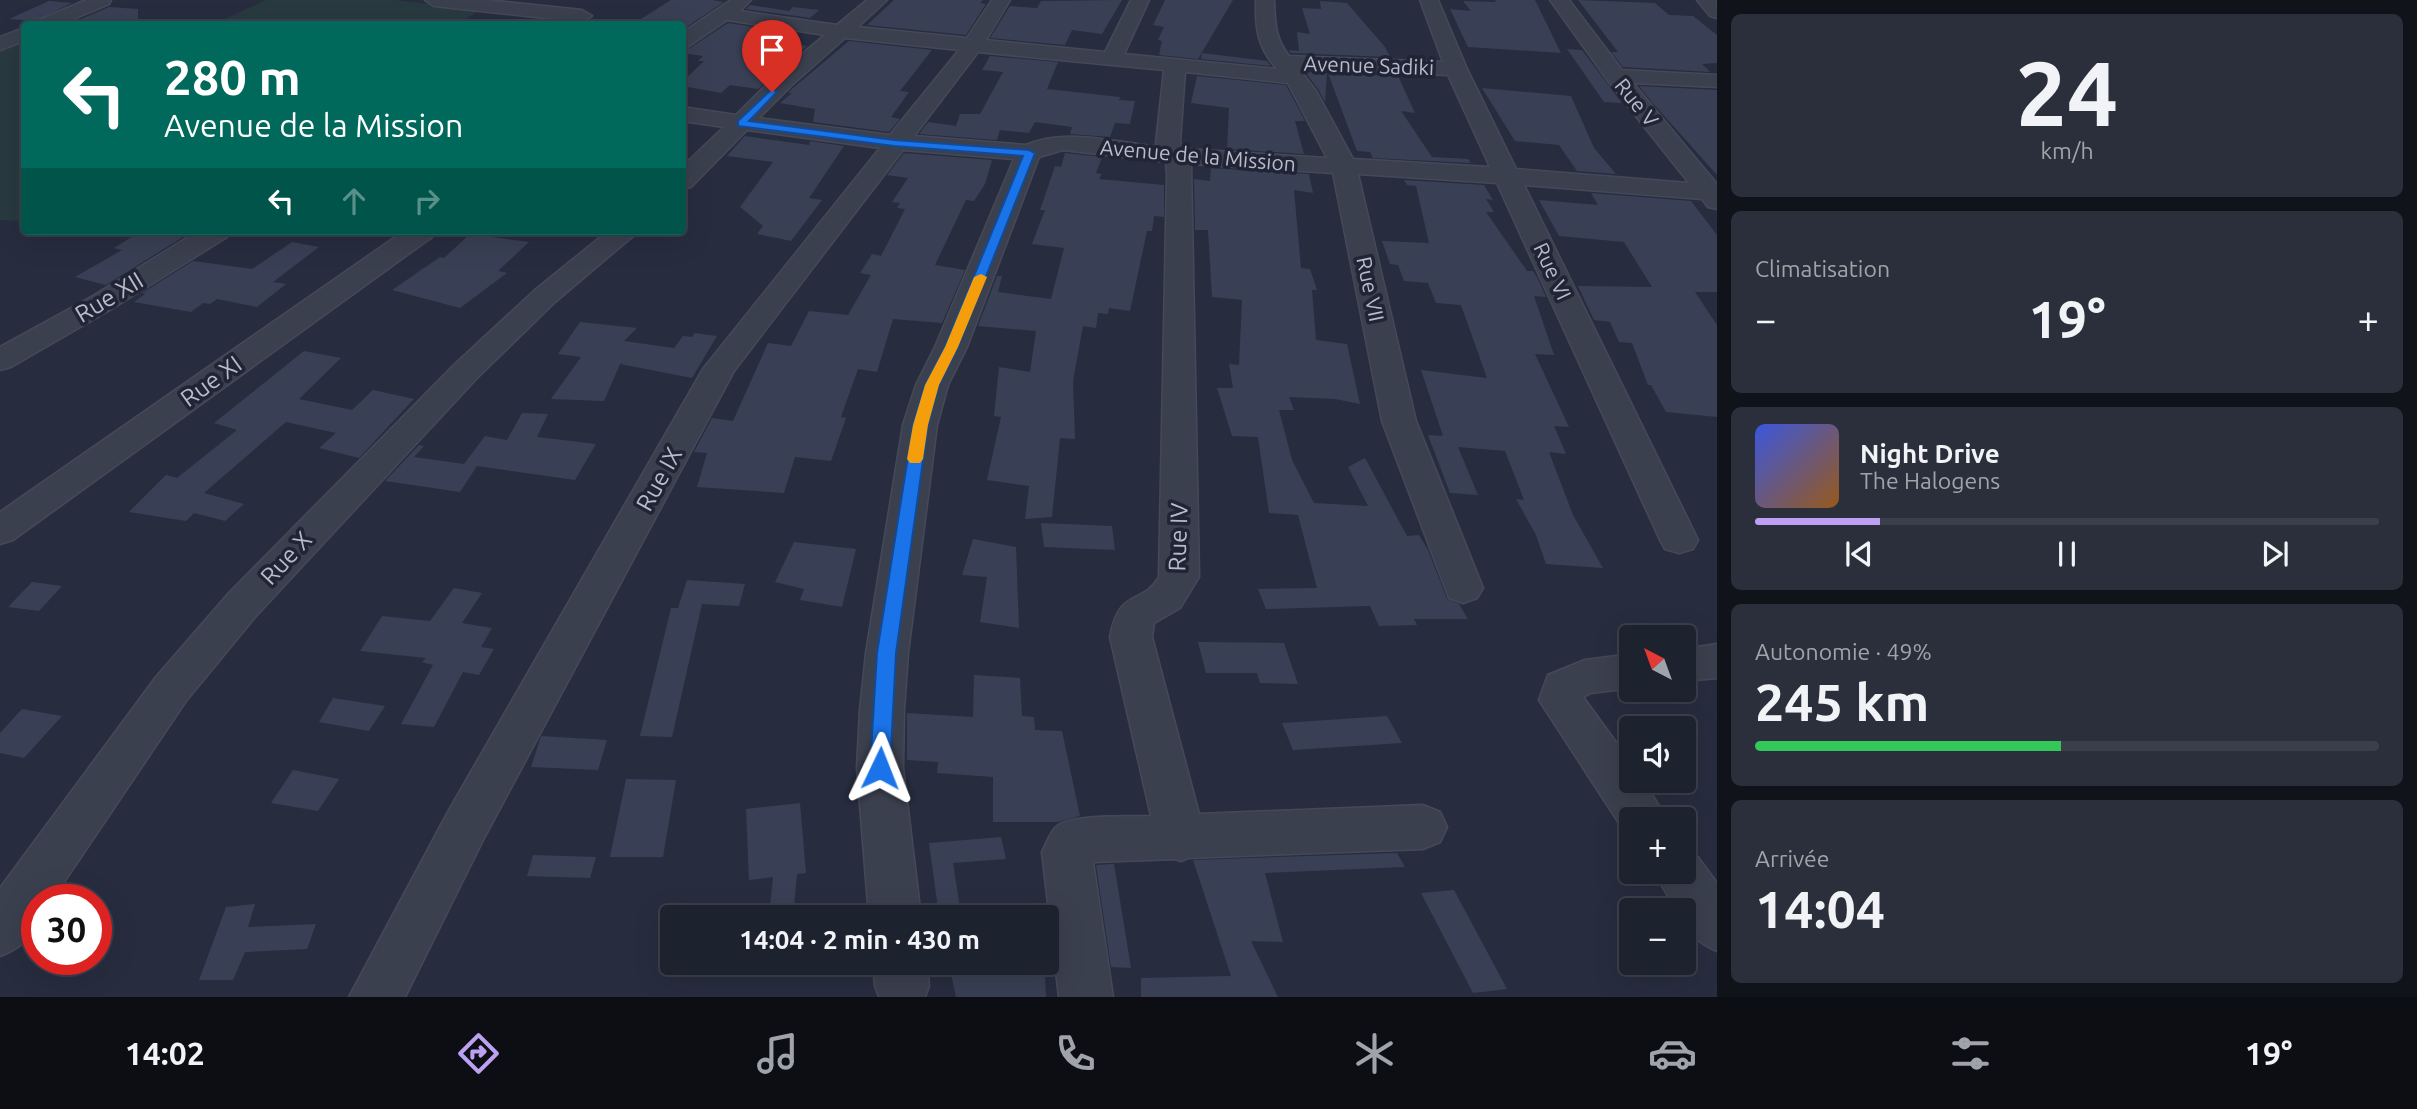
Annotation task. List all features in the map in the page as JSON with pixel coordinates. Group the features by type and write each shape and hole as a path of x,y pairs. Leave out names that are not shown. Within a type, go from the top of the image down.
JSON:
{"street":[{"path":"53,21 103,0"},
{"path":"434,0 576,20 599,5"},
{"path":"686,39 743,0"},
{"path":"686,178 783,81 878,0"},
{"name":"Rue IX","path":"376,997 466,825 719,369 973,45 1001,0"},
{"path":"1111,60 1140,0"},
{"name":"Rue VII","path":"1265,0 1265,30 1269,44 1288,69 1344,166 1399,421 1463,588"},
{"name":"Rue VI","path":"1429,0 1456,69 1679,540"},
{"name":"Rue V","path":"1559,0 1616,76 1715,196"},
{"path":"1706,0 1717,12"},
{"name":"Avenue Sadiki","path":"723,14 842,32 1175,67 1456,69"},
{"path":"0,26 21,30"},
{"path":"0,44 21,33"},
{"name":"Rue IV","path":"1175,67 1168,143 1178,156 1178,577 1174,590 1165,600 1144,606 1139,611 1134,618 1131,637 1181,839"},
{"path":"1616,76 1717,81"},
{"name":"Avenue de la Mission","path":"686,115 894,143 1029,153 1047,145 1063,143 1178,156 1508,176 1715,196"},
{"path":"894,905 880,768 882,710 887,653 920,425 932,385 951,347 1029,153"},
{"name":"Rue XII","path":"0,360 103,302 210,235"},
{"name":"Rue XI","path":"0,531 416,235"},
{"name":"Rue X","path":"0,931 171,689 242,605 466,371 545,296 620,235"},
{"path":"1696,664 1717,661"},
{"path":"1619,673 1585,677 1563,687 1561,700 1635,807"},
{"path":"1086,997 1067,848 1077,840 1181,839 1423,827"},
{"path":"1687,884 1717,926"}],"shaded area":[{"path":"266,0 395,0 480,10 464,21 220,21"},
{"path":"21,38 21,221 0,220 0,48"}],"building":[{"path":"671,0 724,2 686,27 686,21 641,19"},
{"path":"894,0 983,0 980,3 986,4 966,35 867,25"},
{"path":"1122,0 1102,34 1072,30 1065,45 990,38 1010,6 1037,8 1041,1"},
{"path":"1165,0 1233,0 1198,59 1159,55 1162,41 1158,40 1164,27 1153,25"},
{"path":"1495,0 1535,0 1561,53 1468,47 1450,9 1471,11 1463,1 1496,2"},
{"path":"1578,0 1655,3 1669,15 1693,16 1717,35 1717,63 1702,64 1710,72 1623,67 1611,52 1618,52"},
{"path":"49,1 72,3 35,21 9,19"},
{"path":"1320,1 1347,3 1385,47 1390,57 1290,53 1289,50 1299,51 1297,32 1310,34 1302,8 1321,9"},
{"path":"750,5 789,11 793,7 819,10 810,18 746,9"},
{"path":"109,7 138,9 138,21 76,21"},
{"path":"728,23 794,33 784,42 807,46 758,89 730,85 721,93 686,87 686,78 704,61 698,61 703,56 686,54 686,49"},
{"path":"849,41 932,50 900,91 909,92 891,117 900,119 889,132 813,122 815,109 780,103 792,93 788,93 793,88"},
{"path":"1567,49 1582,50 1622,103 1604,102"},
{"path":"1202,53 1267,61 1271,66 1201,59"},
{"path":"990,56 1058,62 1047,89 1135,101 1130,124 1115,123 1110,137 1070,134 1072,127 1035,122 1029,133 1000,130 997,140 919,134 928,122 956,126 960,114 980,114 1003,72 982,70"},
{"path":"1305,72 1327,73 1325,102 1318,89"},
{"path":"1328,73 1398,76 1415,113 1401,111 1432,157 1468,159 1471,163 1373,158 1370,152 1357,151"},
{"path":"1197,76 1286,85 1305,121 1295,121 1304,154 1227,149 1229,108 1191,103"},
{"path":"1639,86 1717,90 1717,175 1651,101"},
{"path":"1482,88 1571,96 1594,148 1616,174 1577,171 1559,145 1515,141"},
{"path":"745,136 809,145 810,141 844,146 809,198 822,200 791,241 757,234 763,226 740,207 773,162 727,156"},
{"path":"904,153 992,160 985,184 974,201 966,200 935,265 965,270 942,323 893,319 877,372 858,369 841,417 846,418 831,461 795,457 784,493 697,487 707,453 694,452 712,418 733,421 768,343 791,346 809,311 848,315 871,275 860,273 872,254 881,256 905,209 897,208 900,203 892,202 908,178 887,175"},
{"path":"1065,153 1102,157 1096,173 1102,174 1099,179 1164,185 1164,217 1154,216 1152,231 1147,231 1130,311 1109,308 1108,314 1098,313 1096,328 1083,326 1073,381 1075,439 1060,438 1052,517 1025,519 1029,486 987,480 1001,417 994,416 999,367 1030,372 1036,331 978,326 997,276 1002,276 998,292 1051,299 1064,248 1032,244 1045,210 1040,210 1055,166 1061,167"},
{"path":"1211,168 1309,174 1313,193 1294,190 1301,268 1310,269 1317,290 1312,290 1316,340 1347,344 1360,404 1335,399 1289,397 1294,410 1279,410 1292,460 1314,503 1368,506 1348,467 1365,458 1407,536 1419,535 1428,550 1447,599 1459,604 1468,619 1414,619 1417,625 1379,626 1370,606 1266,609 1258,589 1317,588 1298,515 1269,513 1258,437 1232,436 1217,388 1233,388 1229,364 1239,365 1242,300 1212,297 1208,230 1195,230 1194,179 1210,181"},
{"path":"1404,180 1484,185 1493,200 1486,199 1494,212 1486,212 1527,271 1533,271 1537,277 1546,297 1534,296 1554,355 1535,354 1569,427 1554,426 1566,454 1549,452 1573,515 1603,568 1546,564 1536,535 1516,499 1524,500 1505,451 1458,447 1478,495 1450,493 1428,435 1443,436 1421,370 1487,378 1461,305 1436,303 1428,283 1404,281 1398,265 1390,264 1382,241 1429,243 1416,186 1407,185"},
{"path":"1591,193 1691,201 1717,235 1717,292 1695,292 1717,325 1717,417 1666,412 1651,385 1648,385 1632,343 1619,342 1610,322 1594,320 1578,286 1652,287 1624,242 1559,236 1539,200 1598,205"},
{"path":"135,235 186,235 106,285 75,277 122,250 114,248"},
{"path":"469,235 529,242 498,271 507,273 460,308 392,290 440,257 444,258"},
{"path":"292,242 319,247 273,282 286,284 257,307 217,299 210,304 203,303 191,312 134,302 145,294 142,293 193,261 252,269"},
{"path":"580,322 637,328 624,341 674,348 683,336 692,337 695,333 717,336 692,378 620,364 604,401 551,399 581,357 558,354"},
{"path":"304,351 341,358 299,399 352,410 373,390 414,399 359,458 319,448 336,433 286,422 204,493 244,504 225,521 194,513 186,521 129,512 166,475 177,478 237,430 214,423"},
{"path":"522,413 548,414 537,437 596,444 575,480 477,466 460,492 385,481 419,445 424,446 414,457 464,464 485,436 507,440"},
{"path":"1041,523 1112,526 1115,550 1044,547"},
{"path":"973,539 1016,547 1019,628 980,622 987,577 962,575"},
{"path":"794,542 856,549 842,607 800,600 804,589 775,582"},
{"path":"687,580 745,584 739,606 702,604 672,737 640,736 671,608 678,608"},
{"path":"32,582 62,586 39,611 8,607"},
{"path":"454,588 482,593 462,623 492,628 481,647 494,649 479,675 463,672 434,727 401,724 433,665 422,662 426,658 360,651 382,616 430,621"},
{"path":"1198,642 1284,643 1298,684 1260,683 1257,673 1206,673"},
{"path":"974,675 1020,678 1022,716 1034,717 1035,730 1062,731 1080,816 1058,822 993,822 993,777 937,773 938,762 907,760 907,713 973,717"},
{"path":"333,698 385,706 369,731 319,722"},
{"path":"22,709 62,716 24,758 0,753 0,733"},
{"path":"1387,716 1402,743 1293,750 1282,723"},
{"path":"541,736 607,740 598,770 531,767"},
{"path":"293,770 339,779 318,811 271,803"},
{"path":"626,779 676,780 663,857 610,857"},
{"path":"800,803 806,873 797,874 794,905 770,905 773,877 749,880 746,809"},
{"path":"1001,837 1006,859 953,863 960,905 937,905 929,843"},
{"path":"1397,853 1405,867 1265,873 1283,942 1251,941 1278,997 1141,997 1141,978 1231,976 1193,860"},
{"path":"533,855 596,857 590,878 527,876"},
{"path":"1114,864 1131,968 1111,967 1096,865"},
{"path":"1454,890 1507,989 1473,993 1421,893"},
{"path":"255,904 248,927 316,924 307,949 245,952 233,980 199,980 226,907"},
{"path":"951,975 1045,976 1046,997 956,997"}],"slow traffic":[{"path":"915,459 920,425 932,385 981,277"}],"route":[{"path":"772,92 741,124 894,143 1029,153 1006,216 951,347 932,385 920,425 887,653 880,768"}]}
